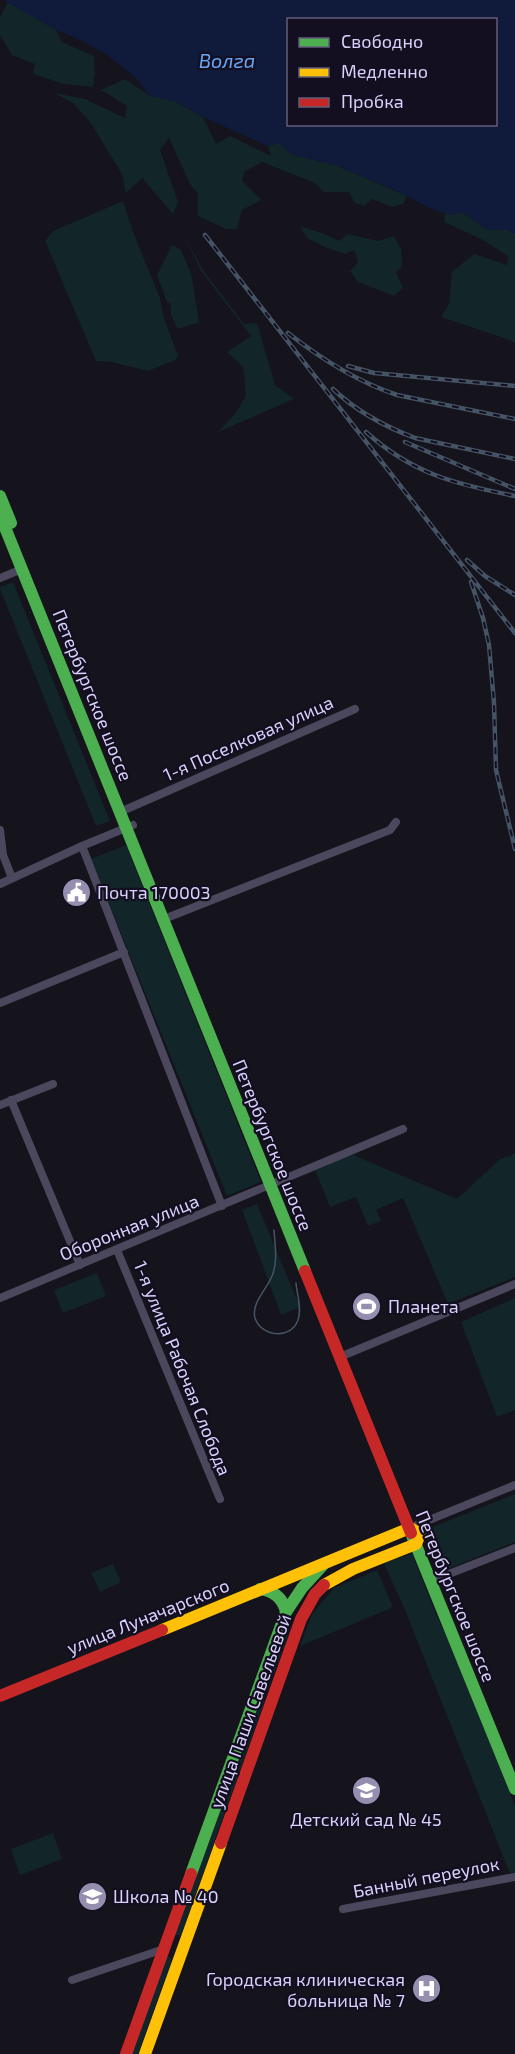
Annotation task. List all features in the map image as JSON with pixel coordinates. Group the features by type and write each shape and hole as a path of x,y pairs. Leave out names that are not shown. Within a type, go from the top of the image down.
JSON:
{"main road":[{"name":"Петербургское шоссе","path":"0,496 274,1185 435,1580 515,1768"},
{"name":"Петербургское шоссе","path":"0,515 124,810"},
{"name":"улица Паши Савельевой","path":"309,1569 416,1533"},
{"name":"улица Паши Савельевой","path":"145,2054 301,1619 309,1603 322,1586 334,1578 416,1533"},
{"name":"улица Паши Савельевой","path":"126,2054 286,1612 300,1590 327,1562"},
{"name":"улица Луначарского","path":"0,1696 309,1569"},
{"name":"Петербургское шоссе","path":"435,1580 515,1789"},
{"path":"275,1583 289,1584 300,1590 309,1603"},
{"path":"260,1589 269,1590 278,1595 284,1603 286,1612"},
{"path":"165,1946 183,1948"}],"street":[{"path":"0,578 22,569"},
{"name":"1-я Поселковая улица","path":"124,810 355,710"},
{"path":"166,918 390,830 396,822"},
{"path":"0,884 130,826"},
{"path":"0,830 3,855 12,878"},
{"path":"82,846 222,1206"},
{"path":"0,1003 124,952"},
{"path":"0,1105 53,1084"},
{"path":"11,1100 80,1265"},
{"name":"Оборонная улица","path":"0,1298 403,1129"},
{"name":"1-я улица Рабочая Слобода","path":"117,1250 219,1499"},
{"path":"344,1356 515,1284"},
{"path":"416,1533 515,1485"},
{"path":"435,1580 515,1548"},
{"name":"Банный переулок","path":"343,1909 515,1877"},
{"path":"72,1980 165,1946"}],"green space":[{"path":"8,2 56,30 62,42 94,56 93,87 64,84 33,74 35,64 12,55 0,35 0,17"},
{"path":"125,79 150,96 175,101 203,117 216,144 230,136 271,156 268,146 279,143 293,155 335,165 407,196 403,204 393,207 372,199 364,206 355,203 349,192 324,192 315,183 262,162 244,172 242,181 261,200 242,210 237,229 226,229 198,216 198,194 190,184 169,138 160,150 178,202 173,214 142,178 126,193 122,174 90,122 73,103 54,93 85,99 125,118 127,106 101,90"},
{"path":"123,201 160,298 163,315 178,356 175,360 148,371 111,362 96,361 45,241 53,231"},
{"path":"462,212 486,229 507,230 515,234 515,342 441,317 449,304 452,272 474,254 507,265 508,256 481,239 444,222 445,213 451,215"},
{"path":"300,226 339,241 348,234 378,241 394,236 401,249 402,266 396,272 403,288 394,296 358,282 350,271 358,262 354,250 345,254 327,248 307,238"},
{"path":"183,233 203,270 244,324 257,323 275,385 294,399 218,432 237,411 246,395 243,367 227,352 251,336 201,271"},
{"path":"172,245 181,250 191,273 199,322 178,329 171,315 171,304 167,302 157,275"},
{"path":"13,582 110,821 96,826 0,589"},
{"path":"126,845 261,1182 227,1196 91,859"},
{"path":"351,1154 457,1199 500,1159 515,1154 515,1277 448,1304 403,1198 376,1210 381,1221 368,1226 356,1197 330,1207 315,1170"},
{"path":"257,1204 300,1307 281,1315 242,1210"},
{"path":"97,1273 106,1296 63,1313 54,1290"},
{"path":"515,1298 515,1410 497,1417 461,1322"},
{"path":"515,1494 515,1542 445,1570 437,1567 423,1531"},
{"path":"412,1554 515,1806 515,1875 511,1876 405,1610 385,1566 385,1562"},
{"path":"113,1564 121,1582 100,1592 91,1573"},
{"path":"377,1570 392,1605 391,1608 300,1646 312,1614 334,1588"},
{"path":"284,1629 289,1633 266,1695 260,1693"},
{"path":"258,1698 265,1700 181,1935 175,1935 174,1933"},
{"path":"53,1833 62,1859 20,1875 11,1849"},
{"path":"165,1957 172,1959 138,2054 131,2054"}],"water":[{"name":"Волга","path":"4,0 515,0 515,234 507,230 486,229 462,212 451,215 429,208 399,192 335,165 293,155 279,143 268,146 203,117 175,101 150,96 135,77 108,56 83,41 56,30"}],"tram line":[{"path":"274,1230 276,1253 274,1271 254,1312 258,1324 263,1329 276,1334 289,1331 294,1326 300,1311 296,1283"}],"railway":[{"path":"205,235 515,633"},
{"path":"288,333 340,368 382,390 515,419"},
{"path":"348,366 374,373 515,386"},
{"path":"333,389 372,418 415,438 515,459"},
{"path":"366,432 383,446 418,468 454,482 515,496"},
{"path":"405,442 515,489"},
{"path":"467,560 485,576 515,595"},
{"path":"471,582 489,645 496,770 515,849"}],"traffic: fast":[{"path":"0,496 11,523"},
{"path":"0,515 305,1271"},
{"path":"411,1533 515,1789"},
{"path":"191,1874 286,1612 302,1588 323,1565"},
{"path":"260,1589 270,1591 277,1596 286,1612"}],"traffic: slow":[{"path":"162,1630 410,1528 420,1534 416,1544 353,1569 324,1585"},
{"path":"145,2054 221,1843"}],"traffic: jam":[{"path":"305,1271 411,1533"},
{"path":"221,1843 301,1619 315,1594 324,1585"},
{"path":"0,1696 162,1630"},
{"path":"126,2054 191,1874"}],"place":[{"name":"Почта 170003","path":"76,892"},
{"name":"Планета","path":"367,1306"},
{"name":"Детский сад № 45","path":"366,1790"},
{"name":"Школа № 40","path":"92,1896"},
{"name":"Городская клиническая больница № 7","path":"426,1989"}]}
